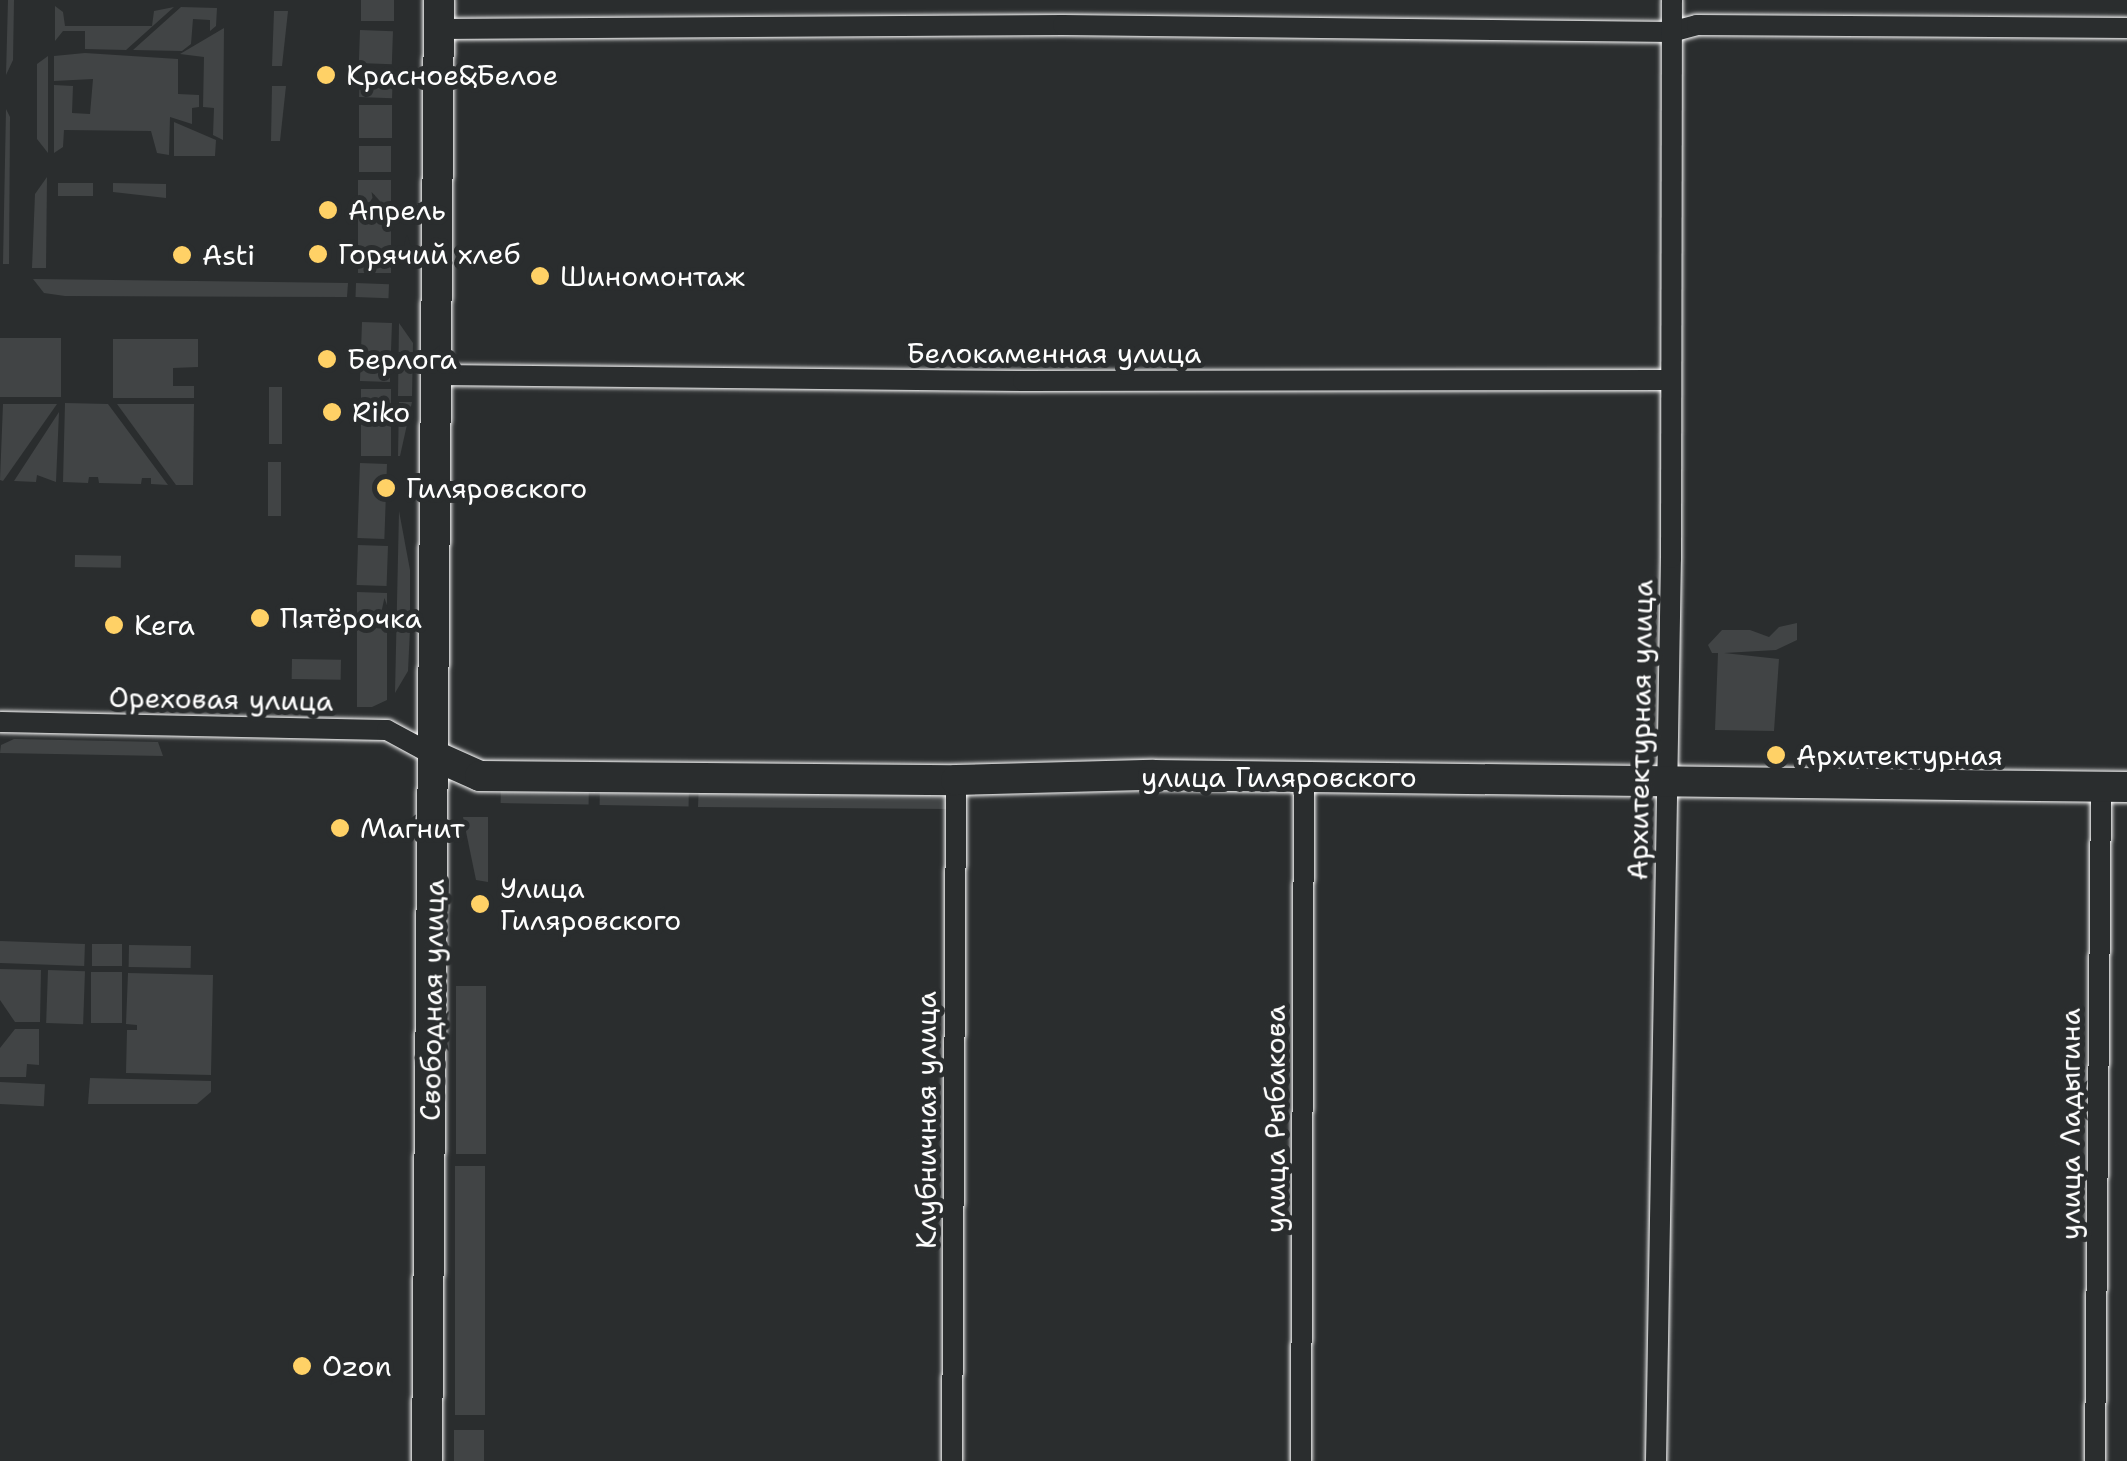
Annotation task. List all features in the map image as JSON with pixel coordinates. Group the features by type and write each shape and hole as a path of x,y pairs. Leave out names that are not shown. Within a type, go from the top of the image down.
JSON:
{"street":[{"name":"Архитектурная улица","path":"1656,1461 1667,781 1672,0"},
{"path":"439,14 1671,32 1697,25 2127,28"},
{"name":"Свободная улица","path":"427,1461 439,14"},
{"name":"Белокаменная улица","path":"438,375 1023,381 1670,380"},
{"name":"Ореховая улица","path":"0,722 387,730 435,756"},
{"name":"улица Гиляровского","path":"435,756 480,776 956,780 1304,777 2114,787"},
{"name":"улица Рыбакова","path":"1301,1461 1304,777"},
{"name":"Клубничная улица","path":"952,1461 956,780"},
{"name":"улица Ладыгина","path":"2095,1461 2114,787"}],"shaded area":[{"path":"8,0 14,0 13,60 6,75"},
{"path":"361,0 394,0 394,21 361,21"},
{"path":"55,6 63,12 65,26 152,26 154,11 174,7 126,50 85,49 85,31 63,31 55,41"},
{"path":"181,7 217,8 216,26 210,31 210,20 193,19 191,44 182,51 133,50"},
{"path":"274,11 288,11 282,66 272,66"},
{"path":"224,28 223,140 213,135 214,108 203,107 204,57 180,54"},
{"path":"360,30 393,31 392,64 359,63"},
{"path":"85,53 178,59 178,94 199,95 199,107 192,108 192,124 170,117 169,155 157,153 151,131 64,130 63,147 54,153 54,85 73,86 72,113 90,114 93,79 54,81 54,56"},
{"path":"48,56 48,153 37,139 37,64"},
{"path":"360,70 393,71 392,98 359,97"},
{"path":"272,86 286,86 280,141 271,141"},
{"path":"359,105 392,105 392,138 359,138"},
{"path":"6,109 10,117 9,264 3,264"},
{"path":"174,122 216,140 215,156 174,156"},
{"path":"359,146 391,146 391,172 359,172"},
{"path":"47,177 46,268 32,268 35,194"},
{"path":"358,180 391,180 391,273 358,273"},
{"path":"58,183 93,183 93,196 58,196"},
{"path":"113,183 166,184 166,198 113,192"},
{"path":"33,279 348,283 347,297 65,296 44,293"},
{"path":"356,283 389,284 388,298 356,297"},
{"path":"362,322 392,323 390,382 360,381"},
{"path":"399,323 413,343 412,396 398,396"},
{"path":"0,338 61,338 61,397 0,397"},
{"path":"113,339 198,339 198,367 173,368 173,386 194,386 194,398 113,398"},
{"path":"269,387 282,387 282,444 269,444"},
{"path":"361,389 391,389 391,456 361,456"},
{"path":"399,402 412,402 398,456"},
{"path":"65,403 108,404 168,485 151,484 151,478 142,478 141,484 99,483 98,477 89,477 88,483 63,482"},
{"path":"3,404 57,404 3,481 0,480"},
{"path":"117,404 194,404 193,485 176,485"},
{"path":"59,412 56,482 37,475 36,482 14,481"},
{"path":"268,462 281,462 281,516 268,516"},
{"path":"360,463 387,464 384,539 357,538"},
{"path":"399,511 410,570 410,629 408,671 395,693"},
{"path":"358,545 388,546 387,586 357,585"},
{"path":"75,555 121,556 121,568 75,567"},
{"path":"357,592 387,593 387,700 372,707 357,707"},
{"path":"1797,623 1797,640 1776,650 1724,653 1779,659 1774,731 1715,730 1718,653 1712,653 1708,645 1722,630 1750,630 1769,637 1779,627"},
{"path":"292,659 341,660 341,680 292,679"},
{"path":"14,739 158,742 163,756 0,753 1,745"},
{"path":"501,780 589,782 589,805 501,803"},
{"path":"600,781 689,783 689,807 600,805"},
{"path":"699,783 943,795 948,809 698,807"},
{"path":"463,817 488,817 488,882 476,880"},
{"path":"0,941 85,944 84,966 0,963"},
{"path":"92,944 122,944 122,966 92,966"},
{"path":"129,945 191,946 191,968 129,967"},
{"path":"0,969 41,970 40,1022 15,1022 0,1000"},
{"path":"48,970 85,971 83,1024 46,1023"},
{"path":"91,972 122,972 122,1023 91,1023"},
{"path":"128,973 213,975 211,1075 126,1073 127,1030 137,1030 137,1025 126,1024"},
{"path":"456,986 486,986 486,1154 456,1154"},
{"path":"15,1029 39,1029 39,1065 27,1064 26,1077 0,1077 0,1048"},
{"path":"90,1078 211,1081 211,1092 197,1104 88,1104"},
{"path":"0,1082 45,1084 44,1106 0,1104"},
{"path":"455,1166 485,1166 485,1415 455,1415"},
{"path":"454,1430 484,1430 484,1461 454,1461"}],"place":[{"name":"Красное&Белое","path":"326,75"},
{"name":"Апрель","path":"328,210"},
{"name":"Горячий хлеб","path":"318,254"},
{"name":"Asti","path":"182,255"},
{"name":"Шиномонтаж","path":"540,276"},
{"name":"Берлога","path":"327,359"},
{"name":"Riko","path":"332,412"},
{"name":"Гиляровского","path":"386,488"},
{"name":"Пятёрочка","path":"260,618"},
{"name":"Кега","path":"114,625"},
{"name":"Архитектурная","path":"1776,755"},
{"name":"Магнит","path":"340,828"},
{"name":"Улица Гиляровского","path":"480,904"},
{"name":"Ozon","path":"302,1366"}]}
